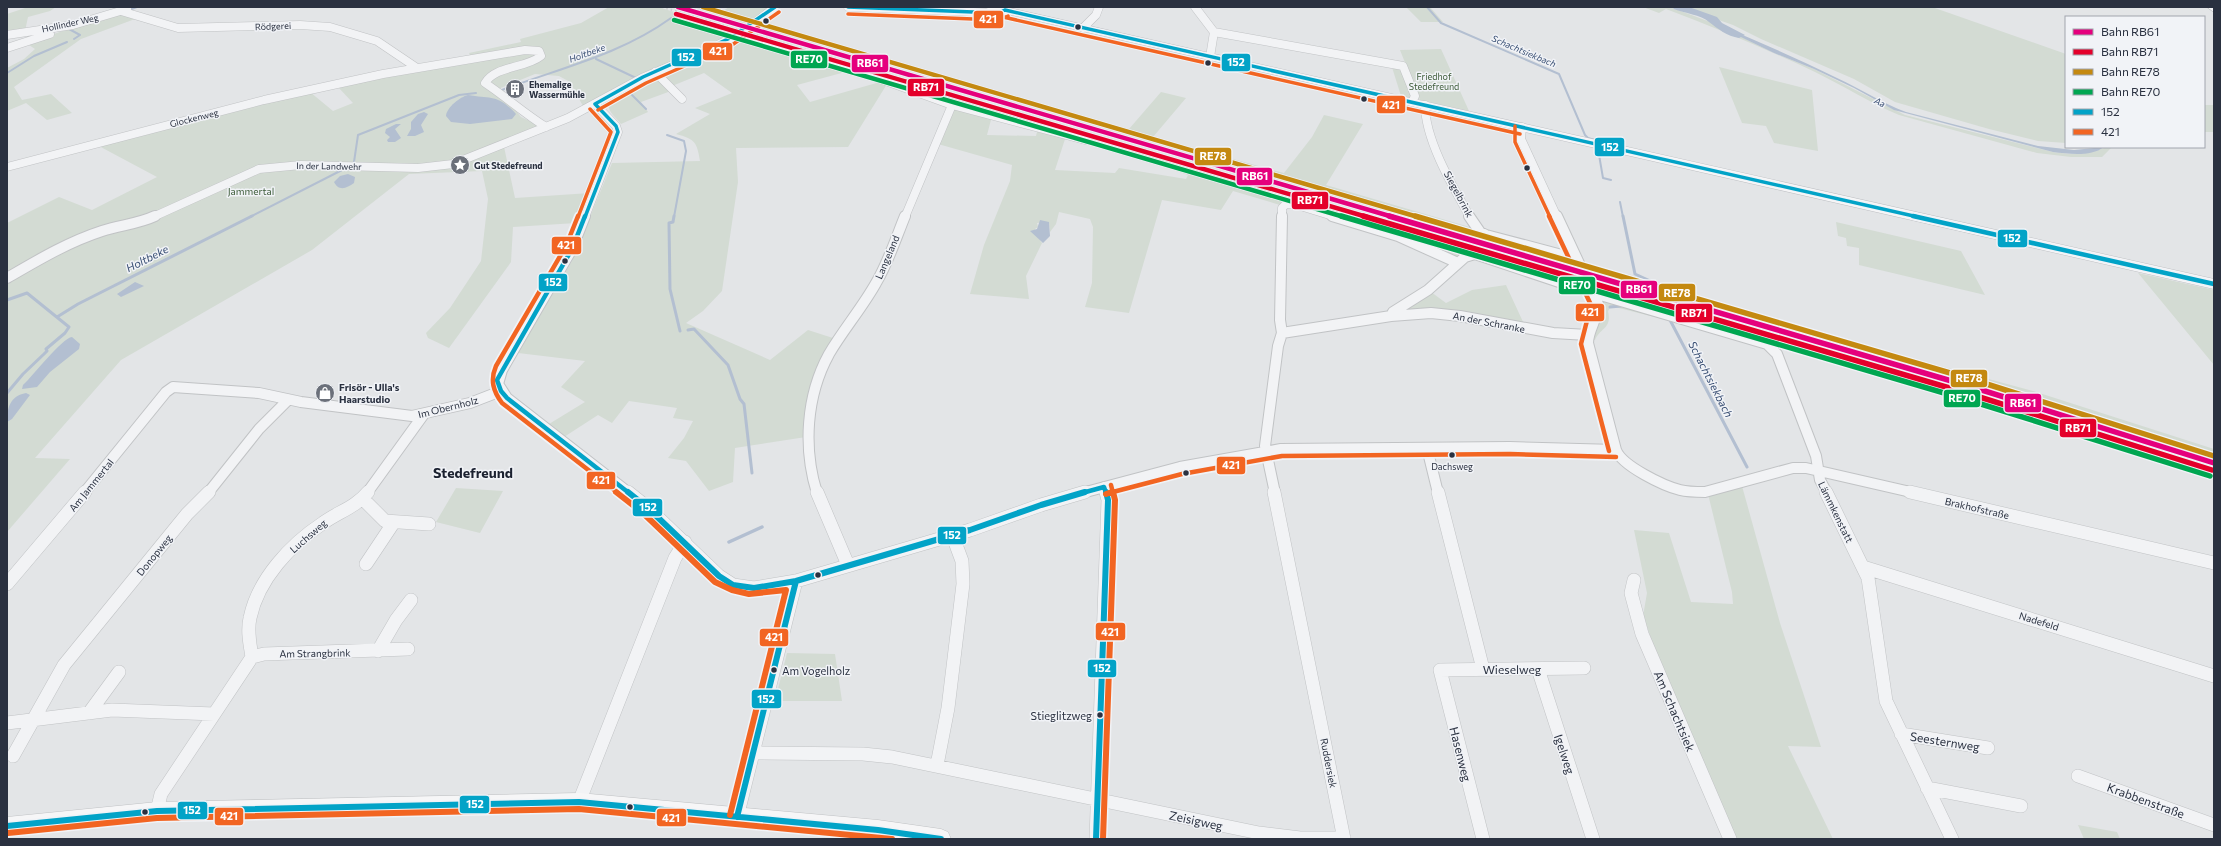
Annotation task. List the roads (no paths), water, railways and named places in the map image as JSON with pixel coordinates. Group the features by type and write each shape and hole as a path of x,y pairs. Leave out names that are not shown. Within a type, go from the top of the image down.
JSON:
{"main road":[{"path":"990,7 1011,10 1083,28 2214,284"}],"street":[{"name":"Hollinder Weg","path":"7,35 72,25 132,7"},
{"name":"In der Landwehr","path":"7,278 65,245 102,231 144,221 259,169 301,165 418,168 441,166 465,160 546,127 595,104 655,72 688,60 756,23 775,7"},
{"path":"848,7 998,13 1011,10"},
{"path":"1083,28 1096,15 1099,7"},
{"path":"1195,7 1214,32 1210,56"},
{"name":"Rödgerei","path":"121,11 166,26 186,29 300,25 330,27 377,41 393,50 417,68"},
{"path":"7,48 72,25"},
{"path":"1214,32 1223,32 1404,66 1415,96 1412,102"},
{"path":"734,36 822,58 952,104 1086,140"},
{"name":"Glockenweg","path":"7,167 264,100 383,74 525,50 539,51 542,54 537,60 488,78 485,84 513,102 525,114 546,127"},
{"name":"Glockenweg","path":"383,74 408,62"},
{"path":"655,72 682,98"},
{"path":"595,104 616,126 618,132 572,249 497,380 501,391 507,398 648,508 719,576 733,585 754,588 796,581 1104,487 1180,467 1266,451 1281,449 1510,447 1618,454 1616,442 1588,344 1588,335 1595,326 1598,316 1598,304 1522,139 1522,127"},
{"name":"Langeland","path":"848,565 821,505 815,486 809,453 809,424 812,403 816,386 829,355 877,282 952,104"},
{"name":"Siegelbrink","path":"1425,105 1425,117 1444,167 1480,231 1491,237 1577,258"},
{"name":"Ruddersiek","path":"1344,838 1266,451 1278,346 1282,333 1280,258 1282,208 1286,204 1297,205 1398,236 1458,263"},
{"path":"1391,316 1392,312 1428,290 1458,263 1471,254 1482,256 1594,293"},
{"name":"Lämmkenstatt","path":"1594,293 1756,340 1773,348 1777,354 1816,456 1820,480 1868,578 1884,692 1890,711 1952,839"},
{"name":"An der Schranke","path":"1282,333 1391,316 1447,314 1523,329 1588,335"},
{"name":"Im Obernholz","path":"173,387 259,393 288,400 412,416 470,403 501,391"},
{"name":"Am Jammertal","path":"7,584 52,532 166,392 173,387"},
{"name":"Donopweg","path":"13,756 64,665 187,514 204,499 259,429 288,400"},
{"path":"424,414 362,499 385,522 429,524"},
{"path":"1427,448 1483,669"},
{"name":"Brakhofstraße","path":"1618,454 1674,490 1705,492 1793,468 1806,468 2214,563"},
{"path":"1096,839 1108,500 1104,487"},
{"name":"Luchsweg","path":"252,657 249,646 248,625 254,606 264,585 278,565 297,543 321,523 362,499"},
{"path":"366,564 394,522"},
{"path":"937,765 948,708 963,584 962,561 952,534"},
{"path":"579,802 675,558 685,542"},
{"name":"Nadefeld","path":"1863,567 2214,676"},
{"name":"Am Schachtsiek","path":"1634,580 1631,593 1642,634 1730,839"},
{"path":"737,817 796,581"},
{"path":"378,651 396,620 411,600"},
{"name":"Am Strangbrink","path":"252,657 264,654 408,649"},
{"path":"157,811 161,794 252,657"},
{"name":"Wieselweg","path":"1440,670 1584,668"},
{"name":"Igelweg","path":"1538,669 1593,839"},
{"name":"Hasenweg","path":"1440,670 1484,839"},
{"path":"89,713 119,672"},
{"path":"7,723 112,710 214,714"},
{"name":"Seesternweg","path":"1901,734 1988,748"},
{"path":"754,753 863,754 892,757 1097,799"},
{"name":"Krabbenstraße","path":"2078,776 2214,825"},
{"path":"1927,788 2021,806"},
{"name":"Zeisigweg","path":"1097,799 1282,836 1344,838"},
{"path":"7,826 157,811 579,802 878,830 941,839"}],"water":[{"path":"1719,25 1764,44 1808,64 1906,112 2038,146 2074,150 2102,148 2086,154 2053,152 1894,110 1854,88 1814,69 1774,53 1718,26"},
{"path":"468,95 494,98 504,103 516,114 512,119 470,124 451,122 446,116 449,109 458,100"},
{"path":"424,112 428,114 421,125 424,132 415,136 407,136 411,129 411,122 418,114"},
{"path":"396,124 401,124 395,129 401,138 395,142 388,142 387,140 390,137 385,133 386,129"},
{"path":"348,174 355,177 354,183 343,188 338,187 334,182 340,176"},
{"path":"1040,220 1049,222 1050,236 1043,243 1030,231 1037,229"},
{"path":"135,282 144,286 121,297 117,294"},
{"path":"72,337 80,344 79,349 50,372 37,387 22,389 23,385 55,350 67,339"},
{"path":"26,393 30,395 12,419 7,422 10,403 16,397"}],"waterway":[{"path":"129,10 137,7"},
{"name":"Schachtsiekbach","path":"1427,7 1441,23 1559,74 1585,135 1588,138 1609,144"},
{"name":"Aa","path":"1678,7 1713,19 1718,25 1739,35"},
{"name":"Holtbeke","path":"502,90 589,60 631,42 671,18"},
{"path":"72,28 69,29 80,35 74,39"},
{"path":"7,73 34,56 67,42"},
{"path":"596,59 636,78"},
{"path":"630,87 628,91 646,109"},
{"name":"Holtbeke","path":"354,162 358,135 459,95 476,93"},
{"path":"667,135 684,141 686,151 674,217"},
{"name":"Schachtsiekbach","path":"1606,151 1598,149 1603,178 1611,180"},
{"name":"Holtbeke","path":"250,217 342,170"},
{"name":"Schachtsiekbach","path":"1620,202 1623,217"},
{"name":"Holtbeke","path":"57,317 78,304 252,216"},
{"path":"674,216 673,222 669,223 670,289 680,331"},
{"name":"Schachtsiekbach","path":"1623,216 1635,274 1659,285"},
{"name":"Holtbeke","path":"7,300 27,293 69,327 65,333 46,349 47,351 23,374 7,393"},
{"path":"1610,307 1621,306"},
{"name":"Schachtsiekbach","path":"1670,320 1747,467"},
{"path":"688,330 694,329 728,365 740,399 744,404 752,473"},
{"path":"729,542 762,527"}],"railway":[{"path":"662,7 1368,217"},
{"path":"1365,216 2214,470"}],"rail line":[{"name":"RB61","path":"678,7 1972,387 2214,463"},
{"name":"RE78","path":"703,7 1974,380 2214,456"},
{"name":"RB71","path":"676,14 1970,394 2212,470"},
{"name":"RE70","path":"674,20 1968,400 2210,476"}],"place":[{"name":"Ehemalige Wassermühle","path":"515,89"},
{"name":"Gut Stedefreund","path":"460,165"},
{"name":"Frisör - Ulla's Haarstudio","path":"325,393"},
{"name":"Dachsweg","path":"1452,455"},
{"name":"Am Vogelholz","path":"774,670"},
{"name":"Stieglitzweg","path":"1100,715"}],"district":[{"name":"Stedefreund","path":"473,472"}],"park label":[{"name":"Friedhof Stedefreund","path":"1434,82"},
{"name":"Jammertal","path":"251,191"}]}
